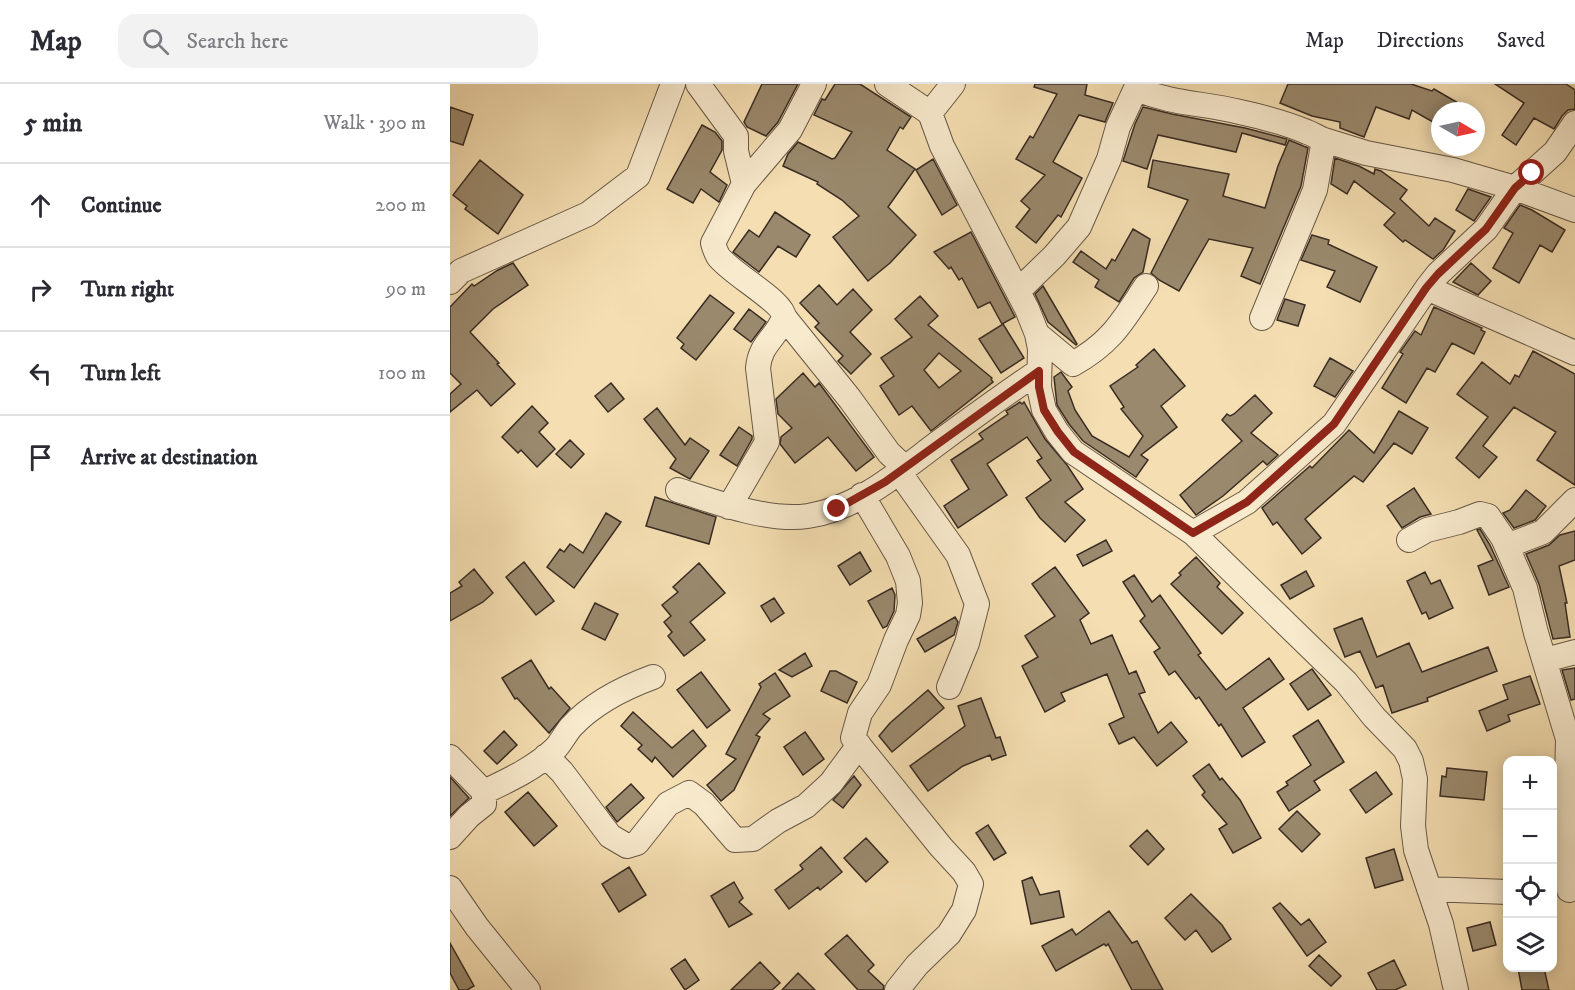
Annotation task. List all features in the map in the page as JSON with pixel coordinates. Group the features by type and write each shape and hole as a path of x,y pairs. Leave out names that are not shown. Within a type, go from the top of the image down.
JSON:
{"street":[{"path":"450,282 461,271 588,214 638,176 673,84"},
{"path":"699,84 736,136 736,151 744,184"},
{"path":"814,84 790,130 744,184 713,243 718,255 729,267 776,304 890,453 958,555 977,604 967,644 949,687"},
{"path":"887,84 930,114 942,146 1018,291 1037,334 1040,349 1039,387 1044,410 1058,432 1074,452 1193,533 1346,682 1374,717 1405,749 1411,761 1415,779 1413,826 1416,850 1441,924 1456,990"},
{"path":"930,114 953,84"},
{"path":"1018,291 1054,256 1079,227 1109,159 1118,127 1137,86 1168,100 1239,111 1286,124 1324,140 1366,153 1453,170 1515,188 1575,210"},
{"path":"1193,533 1247,502 1334,424 1426,288 1486,229 1515,188 1555,152 1575,123"},
{"path":"1262,318 1315,190 1324,140"},
{"path":"1037,334 1073,364 1094,352 1114,334 1146,286"},
{"path":"1426,288 1575,353"},
{"path":"729,507 767,442 758,368 759,358 761,350 784,317"},
{"path":"678,490 729,507 779,516 806,517 837,509 902,470 1039,371"},
{"path":"861,495 898,556 909,581 910,603 908,615 879,685 860,713 853,738 964,872 971,884 964,910 949,934 917,965 897,990"},
{"path":"1507,546 1543,532 1575,500"},
{"path":"1409,540 1427,531 1480,514 1488,516 1507,546 1525,588 1568,739 1566,890"},
{"path":"1545,660 1575,652"},
{"path":"484,792 523,773 546,756 555,749 571,727 595,706 629,686 653,677"},
{"path":"546,756 562,772 610,836 627,846 637,843 668,804 689,793 704,804 735,840 753,838 806,806 831,783 859,745"},
{"path":"450,757 484,792 484,804 469,816 450,837"},
{"path":"450,888 477,927 528,990"},
{"path":"1429,890 1503,892"}],"building":[{"path":"762,84 798,84 778,122 766,136 747,127 744,122"},
{"path":"835,84 860,84 911,117 903,129 900,127 887,150 915,169 888,207 916,235 890,263 868,281 833,237 859,216 842,200 817,184 818,182 783,166 788,154 798,142 832,159 835,158 852,132 814,115 822,99 825,100"},
{"path":"1035,84 1087,84 1085,95 1113,103 1105,122 1079,115 1053,162 1082,178 1061,217 1058,215 1036,243 1016,227 1030,209 1021,201 1045,175 1016,159 1030,136 1033,138 1057,94 1034,87"},
{"path":"1288,84 1411,84 1432,91 1434,89 1456,102 1431,102 1431,121 1412,110 1409,119 1376,107 1364,137 1340,128 1340,122 1312,116 1280,103"},
{"path":"1495,84 1566,84 1575,90 1575,109 1568,110 1554,129 1534,118 1516,145 1502,135 1524,103"},
{"path":"450,107 473,115 463,145 450,141"},
{"path":"1143,107 1287,139 1285,145 1242,133 1236,152 1158,135 1147,169 1123,161"},
{"path":"702,125 715,132 722,141 722,150 710,172 727,185 719,202 701,189 693,203 667,189"},
{"path":"1289,140 1308,148 1301,186 1260,284 1241,276 1253,248 1209,239 1179,291 1151,273 1188,200 1148,187 1153,160 1229,174 1223,196 1265,208"},
{"path":"1335,158 1374,174 1375,169 1381,171 1407,190 1400,199 1429,226 1435,218 1455,231 1443,250 1433,259 1405,240 1403,242 1384,225 1395,213 1354,181 1347,194 1331,184"},
{"path":"933,159 957,205 942,215 916,170"},
{"path":"480,160 523,195 498,234 465,209 467,206 453,195"},
{"path":"1468,189 1491,197 1474,221 1456,210"},
{"path":"1520,205 1565,230 1552,252 1540,245 1519,283 1493,268 1513,233 1504,228"},
{"path":"775,212 810,235 796,257 778,246 759,272 733,252 749,230 759,237"},
{"path":"1133,229 1150,239 1143,272 1134,278 1119,302 1095,287 1099,280 1073,262 1081,251 1106,269 1112,259 1115,261"},
{"path":"971,232 1015,317 1002,324 990,302 978,308 962,278 959,280 951,267 949,269 934,252"},
{"path":"1312,235 1329,240 1328,244 1377,267 1360,302 1327,287 1335,271 1301,260"},
{"path":"513,263 528,285 493,309 470,332 515,384 491,406 477,390 450,412 450,394 461,384 450,373 450,307 472,284 474,286"},
{"path":"1471,263 1491,281 1478,295 1453,282"},
{"path":"819,285 837,305 853,289 872,310 850,332 871,354 851,374 838,361 843,356 815,327 819,323 800,303"},
{"path":"1043,286 1076,345 1048,322 1035,294"},
{"path":"710,295 734,313 696,360 681,348 684,344 677,338"},
{"path":"920,296 938,316 928,325 992,378 993,382 931,431 912,406 899,415 880,386 894,376 881,358 912,337 895,319","holes":["939,353 961,371 939,388 924,370"]},
{"path":"1285,299 1305,305 1298,326 1277,320"},
{"path":"1434,307 1482,328 1481,330 1485,332 1474,354 1452,343 1435,372 1427,368 1406,403 1382,388 1403,354 1400,352 1415,331 1421,335"},
{"path":"749,309 766,322 751,342 734,329"},
{"path":"1003,324 1024,358 1001,373 979,339"},
{"path":"1154,349 1185,386 1161,406 1177,427 1141,455 1148,460 1136,477 1083,441 1069,424 1057,405 1054,377 1061,372 1072,387 1068,391 1075,410 1092,436 1129,457 1143,436 1121,409 1124,407 1110,386 1138,367 1136,365"},
{"path":"1533,351 1575,374 1575,485 1537,460 1556,432 1514,407 1483,446 1497,457 1479,478 1456,458 1488,417 1457,394 1482,362 1510,384 1515,375 1519,377"},
{"path":"1330,358 1353,371 1335,397 1314,386"},
{"path":"803,373 815,387 819,383 874,457 856,471 828,437 795,463 780,444 781,437 792,428 778,414 776,399"},
{"path":"611,383 624,399 608,412 595,396"},
{"path":"1255,395 1272,413 1251,433 1278,455 1267,465 1263,461 1223,496 1196,515 1180,495 1242,441 1222,420 1227,414 1230,416 1234,414"},
{"path":"1020,402 1022,404 1024,402 1045,439 1083,489 1065,502 1085,520 1065,542 1040,518 1026,498 1051,480 1037,461 1042,458 1027,437 987,464 1007,495 958,528 944,506 969,489 951,460 983,439 979,434 1008,414 1006,411"},
{"path":"532,406 548,423 539,432 555,449 537,467 521,450 518,453 502,437"},
{"path":"657,408 685,445 690,438 709,451 690,479 670,468 676,459 644,419"},
{"path":"1399,411 1428,428 1412,454 1394,443 1363,482 1354,476 1305,519 1321,538 1302,554 1277,522 1273,525 1262,508 1310,466 1312,468 1349,430 1374,453"},
{"path":"739,427 752,436 752,439 737,466 720,455"},
{"path":"570,440 584,454 571,468 556,454"},
{"path":"1414,488 1431,514 1420,517 1402,528 1387,506"},
{"path":"1526,490 1546,506 1535,520 1514,528 1503,513 1510,510"},
{"path":"655,497 716,517 709,544 646,526"},
{"path":"606,513 621,522 574,588 547,567 560,549 564,552 570,544 583,553"},
{"path":"1480,529 1509,587 1489,595 1478,566 1493,560 1477,530"},
{"path":"1575,531 1575,560 1559,566 1567,603 1565,603 1570,637 1553,639 1539,584 1526,554 1549,545 1560,535"},
{"path":"1106,540 1112,551 1083,566 1077,555"},
{"path":"860,552 871,571 850,585 838,566"},
{"path":"1196,557 1220,583 1217,587 1243,613 1222,634 1171,584"},
{"path":"524,562 554,601 536,615 506,577"},
{"path":"699,563 725,593 690,622 705,640 684,656 668,636 672,632 664,622 671,616 662,605 678,592 673,587"},
{"path":"1055,567 1089,613 1080,620 1091,644 1112,635 1129,674 1136,671 1145,692 1139,694 1158,733 1171,722 1187,742 1157,766 1134,737 1119,744 1109,724 1124,717 1107,674 1061,693 1065,701 1045,712 1022,666 1038,657 1025,636 1055,616 1032,584"},
{"path":"474,569 493,593 483,602 450,621 450,593 462,586 459,582"},
{"path":"1306,571 1314,586 1290,599 1281,585"},
{"path":"1425,572 1431,584 1440,580 1453,608 1429,619 1426,612 1422,614 1407,581"},
{"path":"1134,575 1152,602 1160,595 1201,653 1198,655 1226,690 1269,658 1284,679 1243,708 1265,742 1242,757 1221,724 1219,726 1199,697 1196,699 1175,671 1169,675 1154,652 1160,648 1140,621 1145,616 1123,582"},
{"path":"892,588 895,595 894,611 887,626 883,628 868,601"},
{"path":"774,598 784,613 771,622 761,606"},
{"path":"595,603 618,614 605,640 582,629"},
{"path":"955,617 958,622 954,635 925,652 917,639"},
{"path":"1362,618 1377,657 1409,643 1422,672 1488,647 1497,671 1427,698 1428,701 1392,713 1383,685 1376,688 1360,651 1345,657 1334,629"},
{"path":"805,653 812,666 792,677 779,670"},
{"path":"531,660 549,689 551,687 570,708 549,733 517,698 515,699 502,678"},
{"path":"1575,668 1575,699 1571,700 1562,670"},
{"path":"1312,669 1331,695 1308,710 1290,684"},
{"path":"830,671 836,671 857,682 847,703 821,691"},
{"path":"701,672 730,710 707,728 677,690"},
{"path":"775,673 790,696 763,714 770,719 756,735 760,737 734,790 721,801 707,785 736,759 726,754 761,687 759,684"},
{"path":"1530,676 1540,704 1508,715 1510,721 1487,731 1479,711 1508,699 1503,685"},
{"path":"928,690 944,708 892,752 879,736 890,723"},
{"path":"981,698 996,738 1000,737 1006,755 992,760 990,755 963,766 928,791 910,766 965,726 958,706"},
{"path":"633,712 672,748 693,730 706,746 673,777 655,757 652,762 638,749 642,745 621,726"},
{"path":"1318,720 1344,762 1314,781 1320,790 1289,811 1277,792 1288,785 1286,782 1311,765 1293,736"},
{"path":"504,731 517,745 497,764 484,751"},
{"path":"805,732 824,759 803,775 784,747"},
{"path":"1209,764 1220,780 1222,778 1240,800 1261,838 1233,853 1219,829 1227,824 1202,795 1205,792 1193,776"},
{"path":"1447,768 1487,772 1484,800 1440,796 1442,776 1446,777"},
{"path":"1376,772 1392,794 1366,813 1350,790"},
{"path":"854,776 861,785 843,808 833,800"},
{"path":"450,777 469,798 450,816"},
{"path":"631,784 644,798 617,822 606,807"},
{"path":"528,792 557,826 534,846 505,812"},
{"path":"1297,811 1320,834 1302,852 1279,829"},
{"path":"988,825 1006,853 994,860 976,833"},
{"path":"1147,830 1164,849 1148,865 1130,846"},
{"path":"866,838 888,862 866,882 844,858"},
{"path":"821,847 842,872 820,890 818,887 789,909 775,890 803,869 800,865"},
{"path":"1394,849 1403,880 1375,888 1366,858"},
{"path":"629,867 646,895 619,912 602,884"},
{"path":"1032,877 1040,895 1059,891 1064,917 1031,924 1022,881"},
{"path":"734,882 743,898 739,902 752,914 729,927 711,896"},
{"path":"1191,894 1222,925 1231,939 1212,952 1196,930 1185,940 1165,918"},
{"path":"1280,903 1301,925 1309,919 1326,942 1307,956 1273,908"},
{"path":"1109,911 1132,943 1137,941 1163,990 1132,990 1108,944 1106,946 1104,944 1056,971 1042,946 1072,929 1076,935"},
{"path":"1490,922 1496,945 1473,951 1467,928"},
{"path":"847,935 874,965 868,971 884,986 883,990 858,990 825,954"},
{"path":"450,943 474,986 467,990 459,990 450,973"},
{"path":"1319,955 1341,976 1331,986 1309,966"},
{"path":"685,959 699,980 685,990 671,969"},
{"path":"1394,960 1406,985 1395,990 1377,990 1368,973"},
{"path":"760,962 780,983 772,990 731,990"},
{"path":"1519,972 1545,972 1549,990 1522,990"},
{"path":"798,973 815,990 782,990"}],"route":[{"path":"837,509 885,482 1039,371 1039,387 1044,410 1074,452 1193,533 1247,502 1334,424 1426,288 1486,229 1515,188 1532,173"}]}
